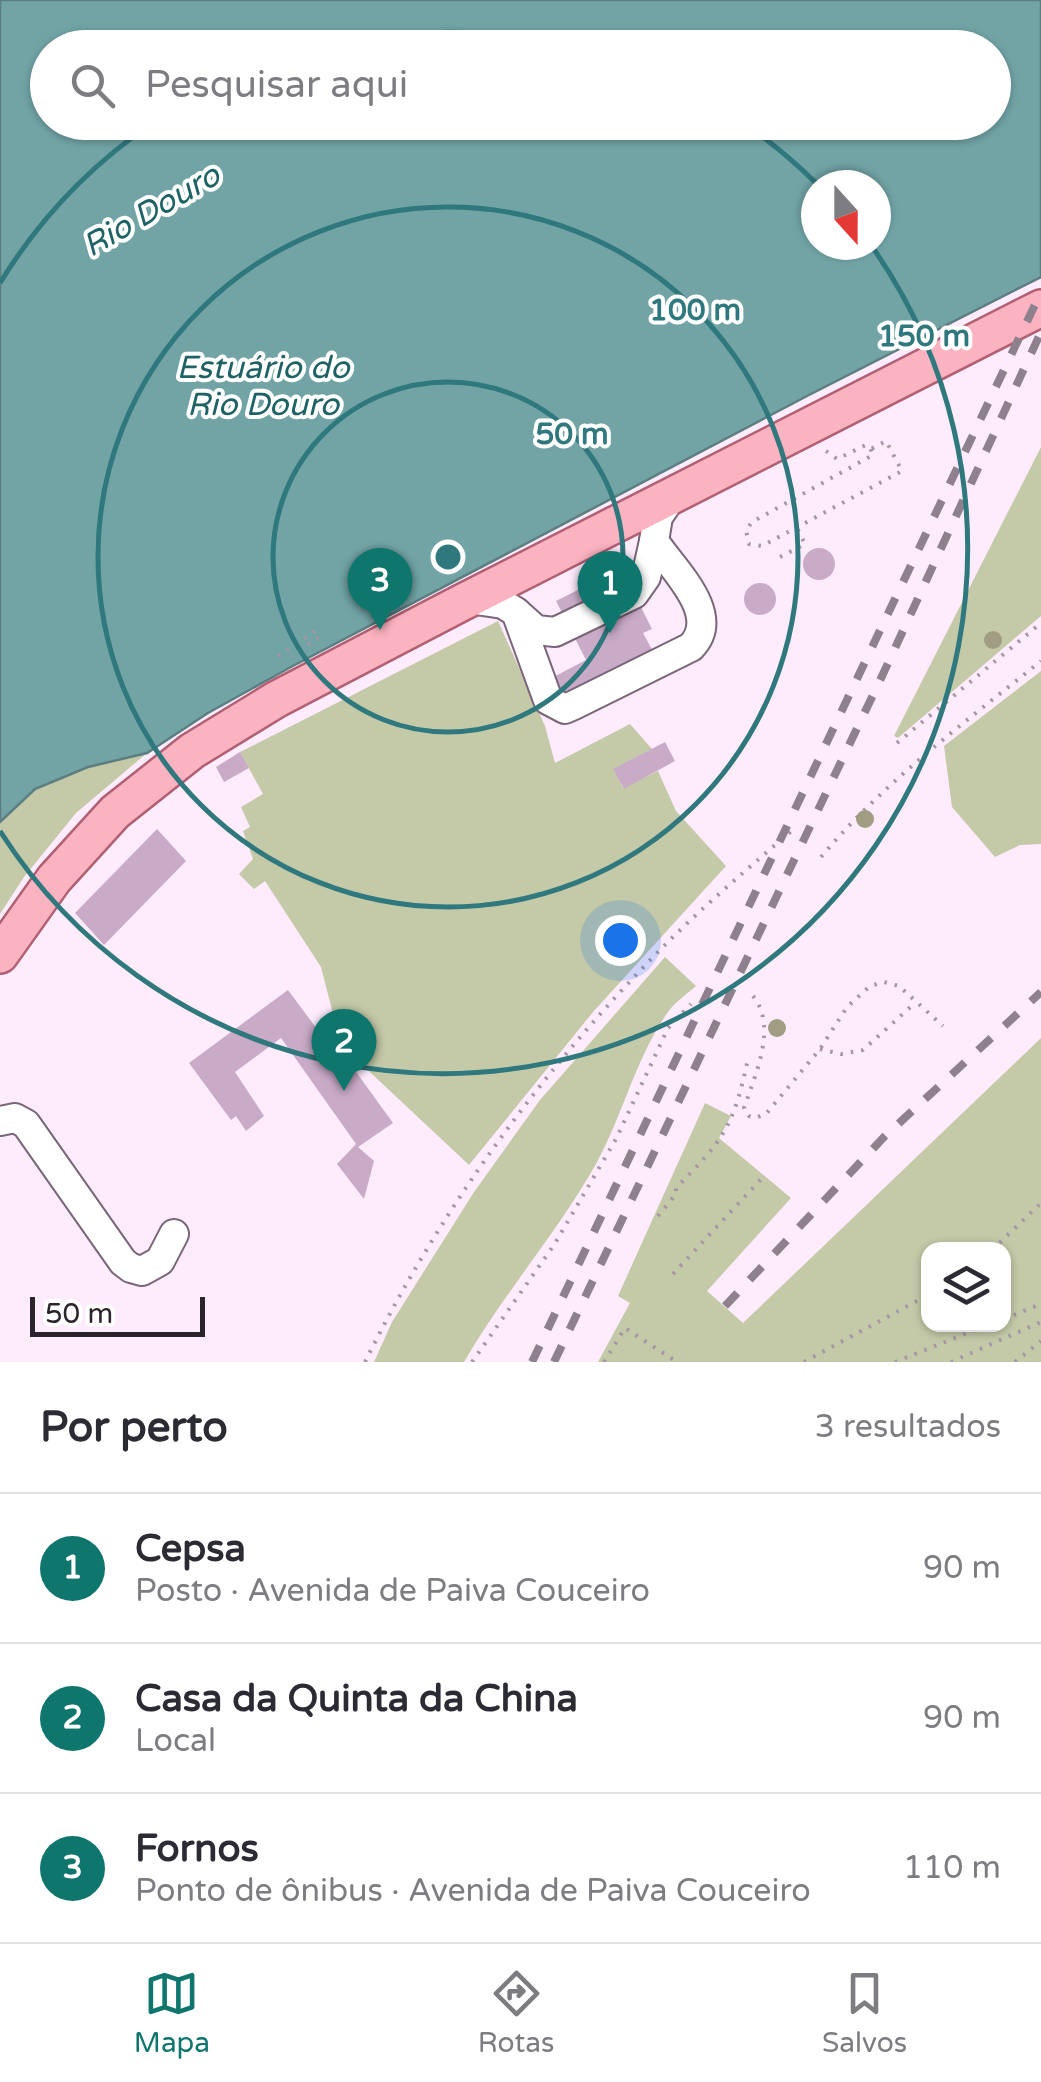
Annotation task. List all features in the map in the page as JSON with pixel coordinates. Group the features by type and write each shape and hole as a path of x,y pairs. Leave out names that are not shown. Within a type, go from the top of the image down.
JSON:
{"main road":[{"path":"0,954 54,879 115,812 192,751 276,699 1041,308"}],"street":[{"path":"469,599 503,604 536,630 555,632 634,594 646,577 658,517 670,499"},
{"path":"516,612 548,700 564,708 691,647 701,634 702,615 689,589 654,541"},
{"path":"0,1122 15,1118 26,1124 98,1229 130,1268 142,1271 160,1261 174,1234"}],"path":[{"path":"812,425 832,459 866,445 871,449"},
{"path":"886,442 902,471 797,528 757,547 749,544 748,526 870,458 871,449 886,442"},
{"path":"780,557 805,544 797,528"},
{"path":"898,743 1041,623"},
{"path":"278,656 315,631 319,637 286,660"},
{"path":"821,857 858,813 892,782 1041,661"},
{"path":"365,1362 447,1217 537,1092 662,948 796,827"},
{"path":"753,996 762,1007 763,1043 744,1108 756,1118 766,1114 820,1049 847,1007 870,986 884,982 898,986 943,1026"},
{"path":"820,1049 841,1054 864,1050 917,1002"},
{"path":"472,1362 554,1245 616,1139 668,1028 691,1004"},
{"path":"658,1216 676,1194 676,1188 723,1136 738,1106 748,1059"},
{"path":"672,1274 763,1177"},
{"path":"1000,1242 1041,1203"},
{"path":"804,1362 921,1299"},
{"path":"1011,1316 1041,1304"},
{"path":"951,1362 1041,1322"},
{"path":"604,1362 624,1328 677,1362"},
{"path":"895,1362 970,1332"},
{"path":"1015,1362 1041,1342"}],"shaded area":[{"path":"1041,447 1041,616 898,738 894,736"},
{"path":"498,621 545,726 555,763 630,724 652,749 614,769 623,788 658,771 676,811 726,866 593,1012 469,1165 341,1045 321,967 265,881 254,889 239,874 253,859 243,831 250,827 241,807 263,794 240,752"},
{"path":"1041,671 1041,844 1020,845 995,857 952,807 944,746"},
{"path":"147,753 76,813 24,877 0,914 0,822 35,789 88,767"},
{"path":"665,957 696,986 671,1008 657,1029 596,1164 464,1362 374,1362 392,1322 474,1192 540,1100"},
{"path":"1041,1038 1041,1362 598,1362 630,1303 618,1296 705,1103 731,1116 719,1138 791,1198 707,1291 743,1323"}],"water":[{"name":"Estuário do Rio Douro","path":"0,0 1041,0 1041,277 291,667 208,713 147,753 88,767 35,789 0,822"}],"building":[{"path":"819,548 830,553 835,564 830,575 819,580 808,575 803,564 808,553"},
{"path":"621,568 652,629 643,633 655,655 566,701 544,682 586,660 556,601"},
{"path":"760,583 772,587 776,599 772,611 760,615 748,611 744,599 748,587"},
{"path":"665,742 675,761 624,789 613,769"},
{"path":"240,752 249,768 224,782 216,767"},
{"path":"157,829 186,861 104,945 75,913"},
{"path":"288,990 340,1060 346,1058 393,1123 358,1147 374,1161 364,1199 337,1164 356,1144 281,1038 235,1072 264,1116 246,1131 236,1116 231,1120 189,1063"}],"railway":[{"path":"532,1362 1041,292"},
{"path":"554,1362 883,674 1041,332"},
{"path":"725,1306 884,1137 1041,992"}],"place":[{"name":"Fornos","path":"380,630"},
{"name":"Cepsa","path":"610,633"},
{"name":"Casa da Quinta da China","path":"344,1091"}],"water label":[{"name":"Rio Douro","path":"151,210"}]}
